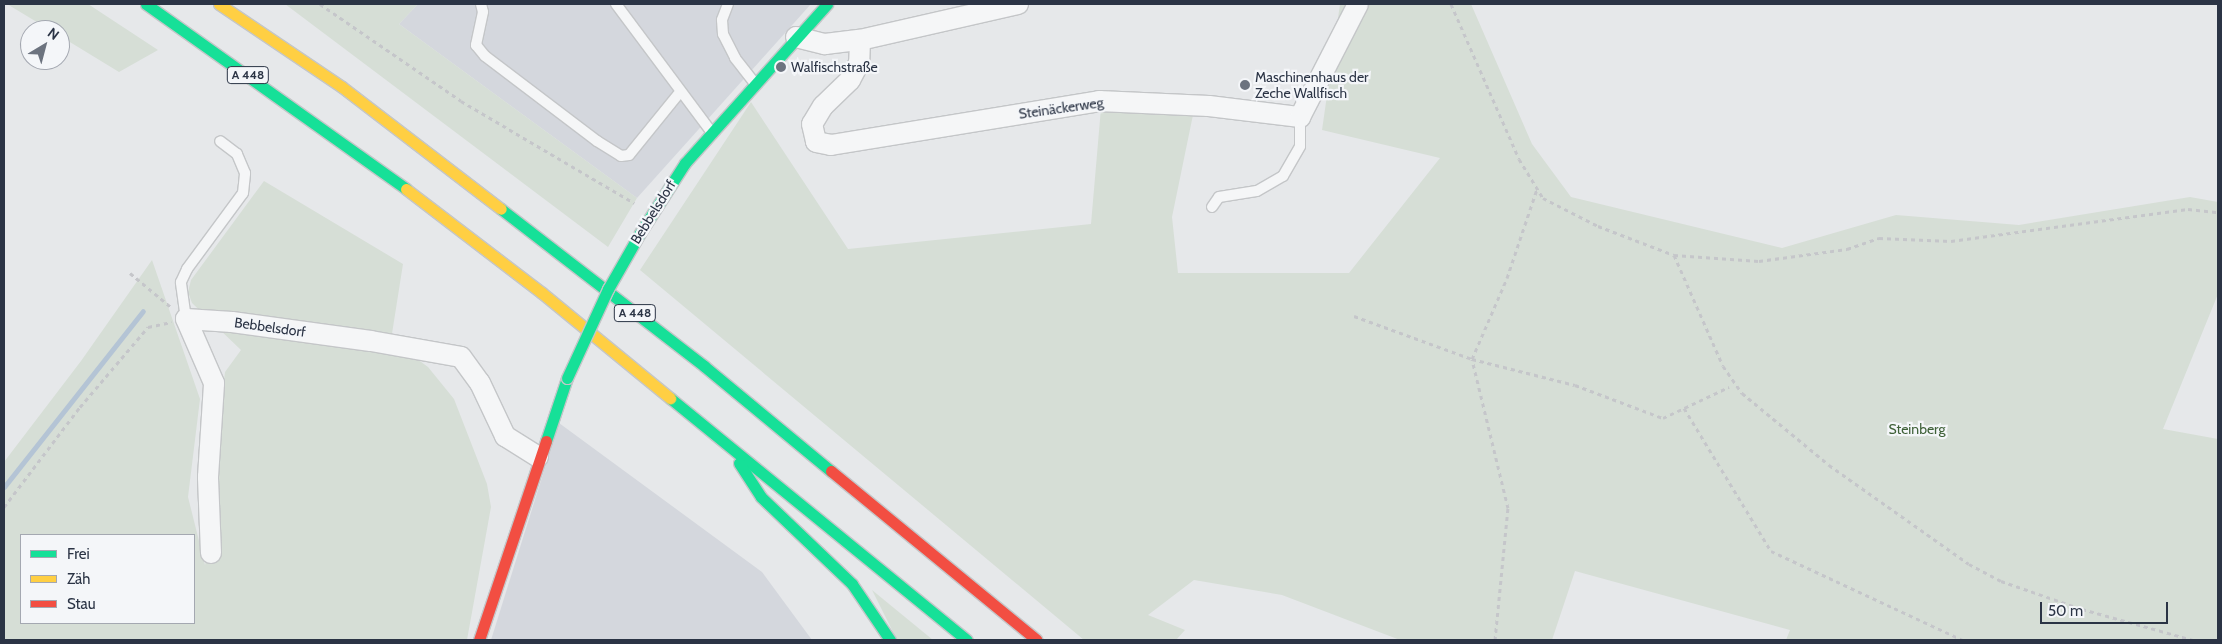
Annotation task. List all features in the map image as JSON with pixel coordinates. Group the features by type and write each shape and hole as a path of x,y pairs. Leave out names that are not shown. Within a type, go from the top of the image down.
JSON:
{"main road":[{"name":"A 448","path":"146,4 350,146 542,293 968,640"},
{"name":"A 448","path":"218,4 342,87 704,366 1037,640"},
{"name":"Bebbelsdorf","path":"479,640 538,457 567,378 608,289 651,214 710,131 827,4"},
{"path":"724,440 761,497 852,584 890,640"}],"street":[{"path":"796,37 825,44 860,40 1018,4"},
{"path":"1300,117 1358,4"},
{"name":"Steinäckerweg","path":"860,40 860,62 850,80 823,106 812,124 816,142 831,144 1099,101 1209,106 1300,117"},
{"path":"186,319 214,383 208,476 211,553"},
{"name":"Bebbelsdorf","path":"186,319 232,322 371,341 461,358 480,383 505,436 538,457"}],"lane":[{"path":"481,4 483,12 476,45 485,56 596,141 621,156 629,155 680,92"},
{"path":"616,4 710,131"},
{"path":"728,4 722,20 723,34 735,58 754,82"},
{"path":"1212,207 1219,196 1257,192 1283,176 1300,146 1300,117"},
{"path":"186,319 181,282 187,269 243,193 245,174 237,154 220,141"}],"path":[{"path":"320,4 461,101 651,214"},
{"path":"1451,4 1519,158 1542,198 1598,226 1674,256 1759,261 1847,249 1879,238 1951,242 2188,209 2218,212"},
{"path":"1495,640 1508,508 1472,359 1506,278 1537,189"},
{"path":"1674,256 1723,366 1742,393 1829,465 1969,564 2002,581 2082,609 2193,640"},
{"path":"130,273 186,319"},
{"path":"1354,316 1472,359 1575,385 1663,418 1728,387"},
{"path":"4,507 80,407 148,326 186,319"},
{"path":"1684,408 1771,551 1962,640"}],"shaded area":[{"path":"418,4 811,4 637,198 399,24"},
{"path":"559,423 762,572 812,640 491,640"}],"green space":[{"path":"7,4 88,4 158,50 119,72 70,42 70,20 33,20"},
{"path":"285,4 418,4 399,24 637,198 608,247"},
{"name":"Steinberg","path":"1340,4 1471,4 1532,144 1571,197 1782,248 1896,215 2019,225 2190,197 2218,202 2218,294 2163,429 2218,439 2218,640 1786,640 1790,630 1575,571 1552,640 1400,640 1282,595 1194,580 1148,615 1185,630 1176,640 1084,640 640,270 751,102 848,249 1091,224 1101,108 1194,110 1172,217 1178,273 1349,273 1440,158 1322,130"},
{"path":"264,181 403,264 391,340 428,367 454,399 487,484 491,507 467,640 4,640 4,462 81,361 152,260 200,399 188,497 205,565 214,530 213,474 225,372 241,350 192,303 188,292 191,280"},
{"path":"872,590 933,640 897,640"}],"waterway":[{"path":"4,487 143,311"}],"traffic: fast":[{"path":"146,4 406,189"},
{"path":"640,233 685,163 827,4"},
{"path":"501,209 704,366 831,471"},
{"path":"567,378 608,289 640,233"},
{"path":"546,441 567,378"},
{"path":"670,398 967,640"},
{"path":"739,463 761,497 852,584 890,640"}],"traffic: slow":[{"path":"219,4 342,87 501,209"},
{"path":"406,189 542,293 670,398"}],"traffic: jam":[{"path":"479,640 546,441"},
{"path":"831,471 1037,640"}],"place":[{"name":"Walfischstraße","path":"781,67"},
{"name":"Maschinenhaus der Zeche Wallfisch","path":"1245,85"}]}
